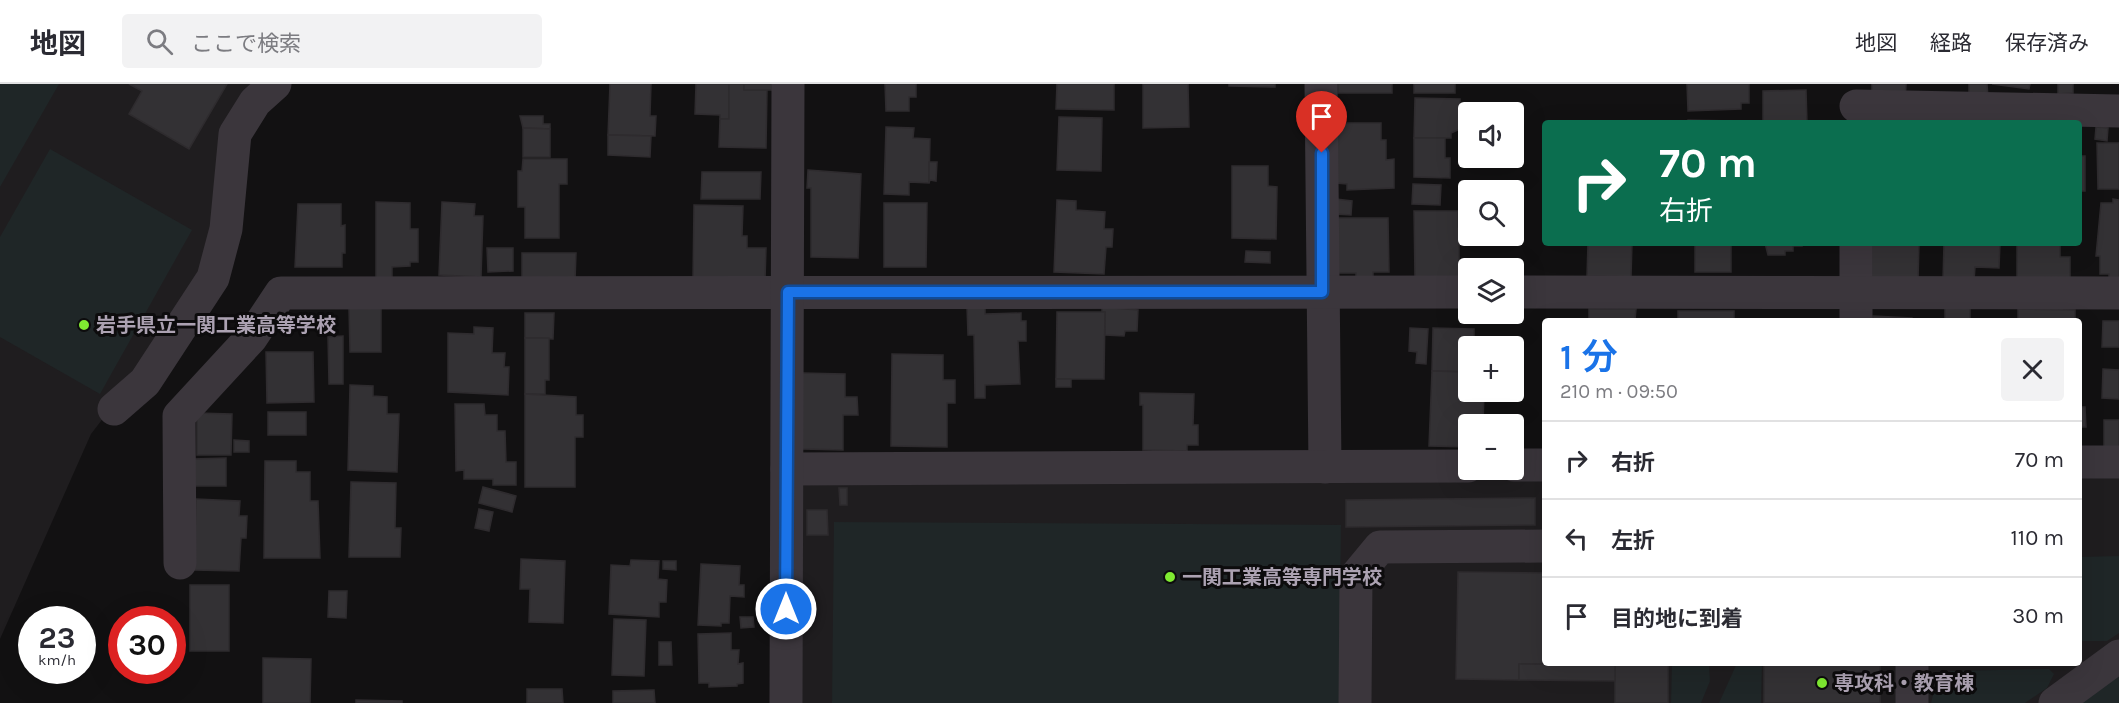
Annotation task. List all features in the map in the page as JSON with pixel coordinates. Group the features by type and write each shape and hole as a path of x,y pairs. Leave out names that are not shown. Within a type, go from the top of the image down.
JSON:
{"street":[{"path":"114,409 145,382 213,278 226,229 236,134 255,102 275,84"},
{"path":"786,703 788,84"},
{"path":"1321,84 1325,467"},
{"path":"1856,104 2119,111"},
{"path":"1856,246 1856,307"},
{"path":"180,563 179,416 251,338 281,293 1458,292"},
{"path":"1524,292 1856,307 2119,293"},
{"path":"2082,462 2119,462"},
{"path":"1524,465 1542,465"},
{"path":"787,469 1458,466"},
{"path":"1355,703 1356,576 1380,547 1542,546"},
{"path":"2082,653 2119,655"},
{"path":"2055,703 2119,655"},
{"path":"1912,666 1912,703"}],"shaded area":[{"name":"岩手県立一関工業高等学校","path":"0,84 256,84 200,273 134,378 91,434 0,639"},
{"path":"0,84 59,84 0,187"},
{"path":"50,149 192,230 100,394 0,337 0,237"},
{"name":"一関工業高等専門学校","path":"2082,475 2119,475 2119,703 794,703 801,479 1458,477 1458,480 1524,480 1524,477 1542,477 1542,666 2082,666"},
{"path":"834,522 1341,525 1339,703 832,703"},
{"path":"2119,556 2119,633 2107,641 2082,641 2082,557"},
{"path":"1672,666 1709,666 1710,681 1701,703 1671,703"},
{"path":"1736,666 1762,666 1761,703 1719,703"},
{"path":"2049,669 2054,674 2047,688 2025,703 1931,703 1936,683 1951,671"},
{"path":"2119,670 2119,703 2072,703"}],"building":[{"path":"129,84 227,84 189,149 129,114 142,91"},
{"path":"610,84 651,84 650,116 656,116 655,136 608,135"},
{"path":"696,84 729,84 729,119 720,119 720,115 695,114"},
{"path":"729,84 744,84 744,90 767,90 766,148 719,147 720,119 729,119"},
{"path":"744,84 772,84 772,90 744,90"},
{"path":"885,84 916,84 916,97 909,97 909,111 886,111"},
{"path":"1057,84 1114,84 1114,110 1056,109"},
{"path":"1143,84 1188,84 1189,127 1143,128"},
{"path":"1229,84 1275,84 1275,87 1229,86"},
{"path":"1338,84 1392,84 1392,93 1338,93"},
{"path":"1414,84 1455,84 1455,93 1414,93"},
{"path":"1687,84 1749,84 1749,103 1741,103 1741,109 1688,111"},
{"path":"1872,84 1906,84 1905,102 1872,101"},
{"path":"1969,84 1987,84 1988,97 1969,97"},
{"path":"1992,84 2030,84 2029,89"},
{"path":"2058,84 2073,84 2073,93 2058,94"},
{"path":"1806,90 1807,120 1763,120 1763,91"},
{"path":"1415,98 1460,99 1458,102 1458,130 1451,133 1451,138 1414,138"},
{"path":"520,116 543,116 543,124 550,124 550,129 523,128"},
{"path":"1059,117 1102,118 1101,171 1057,170"},
{"path":"1336,123 1381,123 1381,140 1386,140 1386,160 1394,159 1394,188 1347,190 1347,184 1336,183"},
{"path":"886,127 914,128 913,138 930,139 929,183 909,182 909,195 884,194"},
{"path":"2096,127 2108,128 2107,141 2095,139"},
{"path":"523,128 550,129 550,157 523,157"},
{"path":"608,135 651,136 650,157 608,155"},
{"path":"1414,138 1445,138 1445,158 1450,158 1450,178 1414,177"},
{"path":"2097,143 2119,143 2119,189 2098,189"},
{"path":"2082,156 2085,156 2085,191 2082,191"},
{"path":"523,159 567,159 567,184 559,184 559,238 525,238 525,207 518,207 518,171 522,171"},
{"path":"929,162 937,162 936,181 930,180 929,183"},
{"path":"1232,166 1268,166 1268,186 1277,187 1276,239 1232,238"},
{"path":"808,170 861,174 858,258 811,257 811,188 807,188"},
{"path":"702,172 761,172 760,199 701,199"},
{"path":"1413,184 1441,185 1440,205 1412,204"},
{"path":"1336,199 1352,201 1351,215 1335,214"},
{"path":"2113,199 2119,200 2119,279 2109,279 2109,274 2100,274 2100,256 2096,256 2101,203 2113,203"},
{"path":"1057,200 1076,201 1076,210 1105,212 1104,229 1113,229 1112,247 1106,247 1104,274 1054,272"},
{"path":"376,202 410,203 410,229 418,229 418,262 410,262 410,266 392,267 392,281 376,281"},
{"path":"442,202 475,204 474,216 483,216 481,277 439,275"},
{"path":"884,203 927,203 926,267 884,267"},
{"path":"298,204 341,204 341,226 345,225 345,253 342,253 342,267 295,267"},
{"path":"694,205 743,206 742,236 747,236 747,248 766,248 765,280 693,280"},
{"path":"1414,211 1458,211 1458,278 1415,278"},
{"path":"1335,218 1388,218 1389,272 1373,272 1373,277 1356,277 1356,273 1336,273"},
{"path":"1588,246 1632,246 1631,277 1587,276"},
{"path":"1695,246 1731,246 1731,272 1695,272"},
{"path":"1766,246 1793,246 1793,251 1785,251 1785,255 1768,255"},
{"path":"1872,246 1919,246 1918,280 1872,279"},
{"path":"1944,246 2000,246 1999,268 1975,267 1974,281 1943,280"},
{"path":"2017,246 2060,246 2060,257 2070,257 2070,279 2017,278"},
{"path":"487,248 513,248 513,271 488,272"},
{"path":"1246,251 1270,252 1270,263 1245,262"},
{"path":"522,253 576,253 575,281 522,281"},
{"path":"967,307 985,307 985,314 1021,313 1021,321 1026,321 1026,341 1018,341 1020,384 985,385 985,398 975,398 974,335 968,335"},
{"path":"1102,307 1138,310 1137,331 1125,331 1124,336 1105,335 1105,312 1102,312"},
{"path":"349,308 381,308 381,352 350,352"},
{"path":"1945,308 1970,308 1970,318 1945,318"},
{"path":"1589,309 1636,309 1635,318 1589,318"},
{"path":"2018,309 2075,310 2075,318 2018,318"},
{"path":"1678,311 1734,311 1734,318 1678,318"},
{"path":"1057,312 1105,312 1104,379 1056,379"},
{"path":"525,313 554,313 553,339 525,338"},
{"path":"1873,316 1912,318 1873,318"},
{"path":"2103,321 2119,321 2119,347 2102,347"},
{"path":"474,327 493,328 492,353 505,353 504,367 509,367 508,395 448,392 448,333 474,334"},
{"path":"1410,328 1428,329 1426,364 1416,363 1417,352 1409,351"},
{"path":"1433,328 1474,329 1474,336 1458,336 1458,372 1432,371"},
{"path":"343,336 343,384 329,384 328,337"},
{"path":"525,338 549,338 549,380 545,380 545,394 525,394"},
{"path":"266,352 313,352 314,402 267,403"},
{"path":"892,354 943,355 943,380 955,380 955,403 947,403 947,447 891,446"},
{"path":"2103,369 2119,370 2119,399 2102,398"},
{"path":"1432,371 1458,372 1458,402 1484,402 1483,414 1458,414 1458,447 1429,446"},
{"path":"802,373 845,374 845,397 857,397 858,415 843,415 843,450 802,449"},
{"path":"1056,379 1071,379 1071,387 1056,387"},
{"path":"350,385 373,386 373,396 387,397 387,414 399,414 397,472 348,470"},
{"path":"1140,393 1194,394 1193,425 1198,425 1198,445 1187,445 1187,451 1143,450 1143,405 1140,405"},
{"path":"525,394 576,397 576,415 583,415 583,437 575,437 575,487 525,487"},
{"path":"455,404 484,404 485,415 497,415 497,431 505,431 506,462 516,462 516,485 493,485 493,479 464,479 464,470 456,471"},
{"path":"2082,407 2085,407 2086,427 2082,427"},
{"path":"268,412 306,412 306,435 268,435"},
{"path":"197,413 232,414 231,455 197,455"},
{"path":"2104,420 2119,420 2119,448 2104,447"},
{"path":"234,440 249,441 249,452 234,452"},
{"path":"226,458 226,486 193,486 193,459"},
{"path":"265,461 296,461 296,472 310,472 310,501 318,501 320,558 264,558"},
{"path":"351,482 396,483 395,528 401,528 400,557 349,557"},
{"path":"483,487 516,496 512,512 479,503"},
{"path":"839,488 847,488 847,505 840,505"},
{"path":"1535,498 1535,525 1346,527 1346,500"},
{"path":"196,499 240,501 239,516 247,516 246,538 241,538 239,571 194,570"},
{"path":"479,509 493,512 489,531 475,528"},
{"path":"807,510 827,510 828,535 807,535"},
{"path":"521,559 565,561 563,623 529,622 530,589 520,589"},
{"path":"631,560 659,561 658,579 667,580 666,602 659,602 659,617 609,614 611,565 630,566"},
{"path":"663,561 676,561 676,570 663,569"},
{"path":"701,564 740,566 739,585 744,585 744,597 730,596 729,623 721,623 721,626 698,625"},
{"path":"1458,572 1542,573 1542,664 1519,664 1519,680 1456,679"},
{"path":"190,585 229,585 229,651 190,651"},
{"path":"329,591 347,591 346,618 328,617"},
{"path":"740,617 753,617 754,627 741,628"},
{"path":"614,619 646,620 644,676 612,675"},
{"path":"731,633 731,650 739,650 738,664 743,663 743,683 737,686 709,687 709,683 699,683 698,634"},
{"path":"659,642 671,642 672,665 659,665"},
{"path":"263,658 311,659 310,703 263,703"},
{"path":"1519,664 1615,666 1615,681 1519,680"},
{"path":"1615,666 1668,666 1668,703 1615,703"},
{"name":"専攻科・教育棟","path":"1764,666 1880,666 1880,703 1764,703"},
{"path":"527,689 562,689 563,703 527,703"},
{"path":"654,690 655,703 613,703 613,691"},
{"path":"356,700 402,701 402,703 356,703"}],"place":[{"name":"岩手県立一関工業高等学校","path":"84,325"},
{"name":"一関工業高等専門学校","path":"1170,577"},
{"name":"専攻科・教育棟","path":"1822,683"}],"route":[{"path":"786,609 788,292 1322,292 1322,153"}]}
